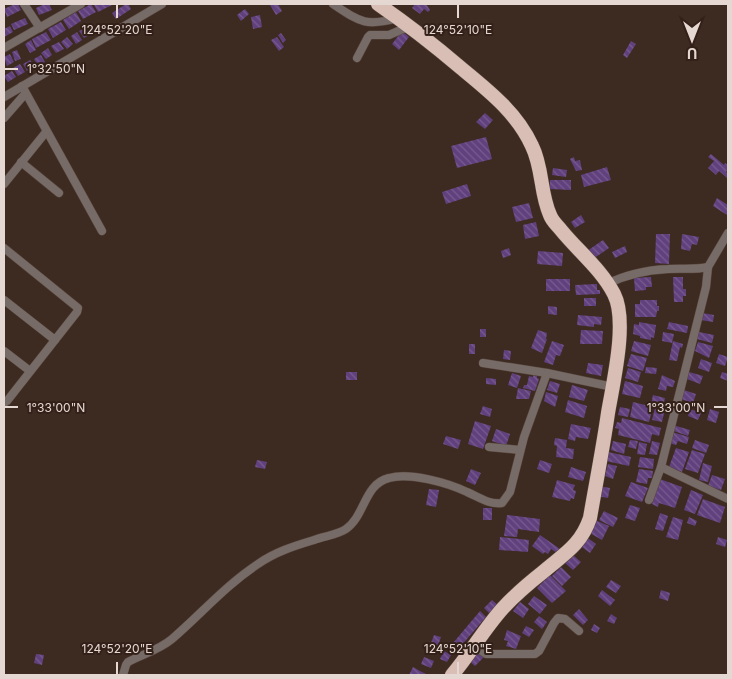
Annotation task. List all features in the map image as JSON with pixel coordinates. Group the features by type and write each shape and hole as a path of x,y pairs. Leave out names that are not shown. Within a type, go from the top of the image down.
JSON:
{"highway":[{"path":"378,4 410,26 489,91 520,125 532,145 539,162 545,202 551,218 608,284 617,301 619,314 619,340 613,388 590,518 585,530 570,552 542,572 503,608 452,675"}],"street":[{"path":"24,4 40,28"},
{"path":"4,48 81,4"},
{"path":"4,97 23,90 161,4"},
{"path":"333,4 359,21 383,22 398,18"},
{"path":"357,58 368,37 373,34 389,35 410,26"},
{"path":"4,118 23,90"},
{"path":"23,90 102,231"},
{"path":"4,184 46,132"},
{"path":"21,162 59,194"},
{"path":"648,500 661,467 706,287 708,267 728,233"},
{"path":"4,248 78,308 77,312 7,401 4,402"},
{"path":"608,284 624,276 642,272 708,267"},
{"path":"4,300 55,340"},
{"path":"4,351 30,371"},
{"path":"483,363 547,373 613,388"},
{"path":"123,675 128,662 155,650 171,640 218,596 258,564 288,548 347,528 375,486 382,481 397,476 420,478 453,486 486,502 502,503 510,492 520,450 547,373"},
{"path":"489,447 520,450"},
{"path":"661,467 728,499"},
{"path":"474,647 486,654 536,654 558,618 565,620 579,631"}],"building":[{"path":"18,4 21,10 7,17 4,9"},
{"path":"49,4 52,10 39,15 36,8"},
{"path":"91,4 96,12 83,19 78,11"},
{"path":"114,4 98,12 94,5"},
{"path":"126,4 131,9 116,19 112,13"},
{"path":"278,4 282,11 276,15 270,5"},
{"path":"415,4 426,4 430,10 428,12 424,9 420,14 412,8"},
{"path":"245,9 249,14 241,21 237,15"},
{"path":"76,12 81,21 69,29 63,20"},
{"path":"260,15 262,27 253,29 251,17"},
{"path":"25,18 28,24 14,30 11,24"},
{"path":"61,22 66,30 53,38 48,29"},
{"path":"10,26 13,32 4,37 4,29"},
{"path":"87,27 91,34 84,38 79,31"},
{"path":"402,31 409,37 399,50 392,44"},
{"path":"46,32 51,40 36,48 32,39"},
{"path":"77,32 82,40 76,44 71,36"},
{"path":"281,33 286,40 283,43 278,35"},
{"path":"67,37 73,44 67,49 61,42"},
{"path":"277,37 284,47 279,51 271,40"},
{"path":"31,40 36,50 30,53 25,44"},
{"path":"631,41 636,44 627,58 623,55"},
{"path":"59,42 64,49 56,53 51,46"},
{"path":"48,48 52,55 46,59 41,53"},
{"path":"17,50 21,59 15,61 12,52"},
{"path":"10,54 14,62 7,66 4,57"},
{"path":"41,55 45,62 38,66 34,59"},
{"path":"30,60 34,66 27,71 23,64"},
{"path":"20,64 25,72 18,76 13,68"},
{"path":"12,71 16,77 8,82 4,76"},
{"path":"485,113 493,120 485,129 476,122"},
{"path":"486,137 492,159 457,168 451,146"},
{"path":"711,154 724,165 725,163 728,165 727,178 719,171 716,175 708,168 714,161 708,157"},
{"path":"574,157 575,161 580,160 582,170 576,171 570,159"},
{"path":"607,167 611,180 584,187 581,175"},
{"path":"553,168 567,170 566,177 552,175"},
{"path":"550,180 571,180 571,190 550,189"},
{"path":"467,184 471,196 446,204 442,192"},
{"path":"717,198 728,205 727,215 713,206"},
{"path":"529,203 533,218 516,222 512,207"},
{"path":"581,215 585,222 575,228 571,222"},
{"path":"536,222 539,236 525,239 523,225"},
{"path":"656,234 670,234 669,264 655,263"},
{"path":"682,234 699,237 697,245 692,244 690,251 681,249"},
{"path":"603,240 609,248 593,259 587,251"},
{"path":"625,246 627,252 615,258 612,252"},
{"path":"509,248 511,255 503,258 501,251"},
{"path":"538,251 563,253 562,266 537,264"},
{"path":"651,277 652,287 646,287 646,290 635,291 634,278"},
{"path":"673,277 683,277 683,289 686,289 686,296 683,296 683,302 674,302"},
{"path":"546,279 570,279 570,291 546,291"},
{"path":"597,284 597,290 600,290 600,294 576,295 575,285"},
{"path":"584,298 596,298 596,306 584,306"},
{"path":"640,300 657,300 659,311 657,311 656,317 635,317 635,304 640,304"},
{"path":"548,306 557,307 557,315 548,314"},
{"path":"702,313 714,315 713,322 701,320"},
{"path":"578,315 602,317 601,325 594,324 594,327 577,325"},
{"path":"639,322 656,325 654,338 651,337 651,340 640,338 640,336 633,334 634,324 639,325"},
{"path":"669,322 688,326 687,333 667,329"},
{"path":"480,329 486,329 486,337 480,337"},
{"path":"538,330 547,333 542,353 531,348"},
{"path":"581,330 603,331 602,344 580,344"},
{"path":"663,332 674,334 672,343 662,341"},
{"path":"699,332 714,335 712,343 697,339"},
{"path":"552,341 564,345 560,356 556,355 553,365 544,362"},
{"path":"634,341 651,345 648,356 631,351"},
{"path":"673,341 683,344 682,348 680,347 677,361 669,360"},
{"path":"698,342 713,346 709,358 695,351"},
{"path":"469,344 475,344 475,354 469,354"},
{"path":"504,350 511,351 510,360 503,359"},
{"path":"631,354 647,358 643,371 627,366"},
{"path":"719,354 728,357 725,366 716,363"},
{"path":"701,359 712,363 709,372 698,368"},
{"path":"588,363 603,365 601,376 586,373"},
{"path":"646,367 657,368 656,374 645,373"},
{"path":"628,368 641,372 638,382 625,378"},
{"path":"346,372 357,372 357,380 346,380"},
{"path":"689,372 703,376 700,384 687,379"},
{"path":"722,372 728,374 728,381 720,378"},
{"path":"512,373 521,376 517,388 508,385"},
{"path":"533,375 539,379 535,391 523,388 524,385 527,385 529,376 533,377"},
{"path":"662,375 675,381 673,387 667,386 666,391 658,389"},
{"path":"486,378 496,379 496,385 486,384"},
{"path":"550,381 560,384 557,393 547,390"},
{"path":"625,381 643,386 640,398 622,394"},
{"path":"572,385 588,390 584,401 569,397"},
{"path":"518,388 531,391 529,399 516,399"},
{"path":"681,389 696,394 693,403 678,398"},
{"path":"546,392 558,396 555,407 544,401"},
{"path":"653,395 665,398 663,407 651,404"},
{"path":"568,400 587,406 584,418 565,412"},
{"path":"633,402 653,407 649,422 630,417"},
{"path":"483,406 492,409 490,417 480,414"},
{"path":"620,407 630,409 628,417 618,415"},
{"path":"655,408 665,409 662,422 652,420"},
{"path":"690,409 701,413 698,420 688,416"},
{"path":"710,409 719,412 716,423 707,420"},
{"path":"622,418 661,428 659,436 652,434 650,443 618,435 619,429 615,428 617,422 621,423"},
{"path":"475,421 491,426 483,449 468,444"},
{"path":"571,424 591,428 588,439 576,437 575,441 568,439"},
{"path":"673,425 690,430 688,436 671,430"},
{"path":"496,429 510,434 506,446 492,441"},
{"path":"672,432 689,437 687,444 678,441 676,445 669,443"},
{"path":"446,436 461,440 458,449 443,444"},
{"path":"555,438 567,440 566,448 574,449 573,459 556,457 557,446 554,445"},
{"path":"630,440 638,441 636,449 628,447"},
{"path":"695,440 709,445 706,453 692,448"},
{"path":"613,441 626,444 624,454 611,450"},
{"path":"652,441 660,443 657,455 649,454"},
{"path":"639,442 647,444 645,455 637,454"},
{"path":"676,448 689,452 682,472 669,467"},
{"path":"692,450 705,454 698,473 685,469"},
{"path":"608,452 631,457 629,466 606,461"},
{"path":"640,457 654,459 653,469 638,467"},
{"path":"257,460 267,462 265,469 255,467"},
{"path":"540,460 552,464 549,473 537,469"},
{"path":"703,463 712,466 708,482 699,480"},
{"path":"608,464 617,466 613,479 605,476"},
{"path":"571,467 586,472 583,481 568,477"},
{"path":"471,469 481,473 475,485 466,481"},
{"path":"639,469 653,471 652,478 648,478 647,484 636,482"},
{"path":"712,475 725,479 721,490 708,486"},
{"path":"657,478 682,487 675,508 659,503 658,507 652,504 653,501 650,499"},
{"path":"557,480 575,485 573,490 576,491 574,499 571,498 570,501 552,497"},
{"path":"631,482 648,488 642,502 625,496"},
{"path":"598,486 610,488 608,498 596,496"},
{"path":"429,489 439,490 436,507 426,505"},
{"path":"691,490 703,495 695,514 684,510"},
{"path":"703,499 725,507 720,523 697,515"},
{"path":"630,505 640,508 635,521 625,518"},
{"path":"483,508 492,508 492,520 483,520"},
{"path":"604,511 618,518 613,527 599,520"},
{"path":"660,513 668,516 663,531 655,529"},
{"path":"507,515 540,519 539,532 518,529 517,537 504,536"},
{"path":"673,517 683,520 678,540 666,537"},
{"path":"689,517 697,521 695,526 687,523"},
{"path":"595,520 609,526 602,540 588,532"},
{"path":"540,535 560,549 557,553 551,549 548,554 545,552 543,554 532,546"},
{"path":"585,536 596,544 590,553 579,545"},
{"path":"500,537 529,540 528,552 499,550"},
{"path":"718,537 727,540 725,547 716,544"},
{"path":"573,555 581,562 573,570 565,563"},
{"path":"561,567 571,577 562,586 552,576"},
{"path":"550,575 566,591 552,603 537,588"},
{"path":"611,580 621,586 616,593 606,587"},
{"path":"602,590 615,600 610,606 598,596"},
{"path":"661,590 670,593 668,601 659,598"},
{"path":"534,596 547,605 540,614 528,604"},
{"path":"492,600 499,606 491,615 484,608"},
{"path":"520,602 529,609 523,618 513,611"},
{"path":"579,609 588,620 583,625 573,615"},
{"path":"480,611 486,617 454,654 448,649"},
{"path":"611,614 617,618 614,624 607,621"},
{"path":"539,616 547,622 542,629 534,622"},
{"path":"594,624 600,628 597,633 591,630"},
{"path":"526,626 534,630 529,637 522,633"},
{"path":"507,630 521,636 516,649 506,646 508,641 504,640"},
{"path":"434,635 441,637 438,646 431,643"},
{"path":"444,651 451,655 447,662 440,659"},
{"path":"477,651 484,657 475,666 468,660"},
{"path":"36,654 44,655 42,665 34,663"},
{"path":"424,657 434,661 431,668 421,664"},
{"path":"413,667 420,671 428,675 409,675"}]}
